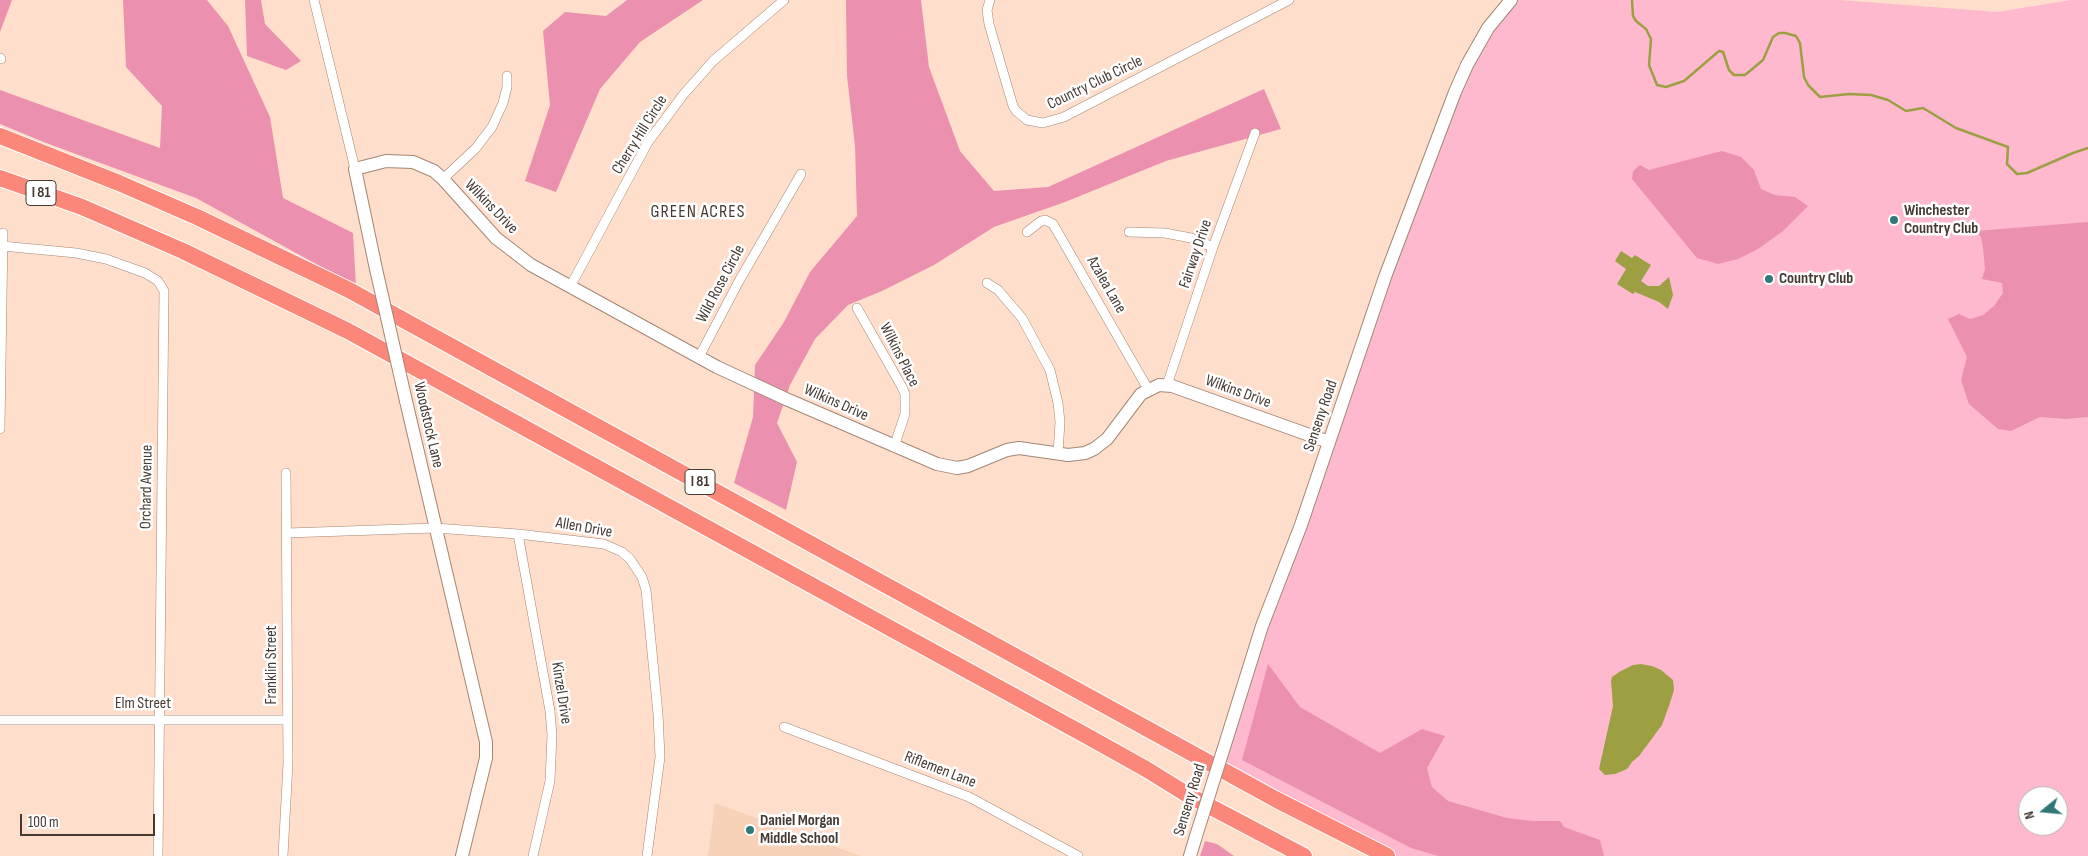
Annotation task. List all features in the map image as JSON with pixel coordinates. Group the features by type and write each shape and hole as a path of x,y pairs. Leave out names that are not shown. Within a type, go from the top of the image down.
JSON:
{"highway":[{"name":"I 81","path":"0,136 119,183 188,213 348,290 1275,800 1387,856"},
{"name":"I 81","path":"0,178 82,207 130,228 233,275 348,331 1085,734 1188,795 1304,856"}],"street":[{"name":"Woodstock Lane","path":"314,0 355,169 376,269 487,750 484,771 462,856"},
{"name":"Cherry Hill Circle","path":"570,287 648,142 665,118 714,61 784,0"},
{"name":"Country Club Circle","path":"990,0 988,10 989,24 1013,106 1027,120 1043,123 1064,117 1290,0"},
{"name":"Senseny Road","path":"1190,856 1262,626 1301,525 1384,277 1467,65 1488,28 1511,0"},
{"path":"443,179 476,148 488,132 502,103 507,87 507,76"},
{"name":"Fairway Drive","path":"1167,385 1213,247 1255,133"},
{"name":"Wilkins Drive","path":"355,169 386,161 413,162 434,171 496,238 532,265 699,357 786,400 936,464 957,468 968,466 1007,450 1019,448 1058,453 1085,453 1101,444 1137,398 1148,389"},
{"name":"Wild Rose Circle","path":"699,357 753,256 801,174"},
{"name":"Azalea Lane","path":"1026,232 1041,221 1046,220 1053,224 1148,389"},
{"path":"1129,232 1191,238 1213,247"},
{"path":"0,429 3,233"},
{"name":"Orchard Avenue","path":"2,246 76,253 106,259 145,273 158,281 164,291 158,856"},
{"path":"987,283 998,290 1022,318 1050,370 1058,403 1060,422 1058,453"},
{"name":"Wilkins Place","path":"857,308 905,394 905,414 894,447"},
{"name":"Wilkins Drive","path":"1167,385 1329,442"},
{"path":"1148,389 1167,385"},
{"name":"Franklin Street","path":"282,856 288,763 286,473"},
{"name":"Allen Drive","path":"287,534 435,528 518,534 567,539 612,547 630,559 642,577 646,590 660,757 648,856"},
{"name":"Kinzel Drive","path":"518,534 550,711 552,735 550,781 533,856"},
{"name":"Elm Street","path":"0,720 287,720"},
{"name":"Riflemen Lane","path":"784,727 969,796 1078,856"}],"shaded area":[{"path":"0,0 12,0 0,32"},
{"path":"123,0 207,0 228,26 270,117 283,198 353,233 356,286 196,198 46,143 0,124 0,90 160,148 162,106 126,67"},
{"path":"245,0 261,0 265,24 301,61 286,70 247,56"},
{"path":"627,0 703,0 640,42 600,89 556,192 525,181 550,105 543,31 565,12 606,16"},
{"path":"846,0 921,0 929,67 960,151 994,191 1048,187 1264,89 1281,129 1166,161 1065,202 994,227 934,265 882,291 848,305 815,339 790,385 777,423 797,462 786,510 734,483 753,417 755,365 784,322 810,272 857,216 855,146 847,76"},
{"name":"Winchester Country Club","path":"1513,0 1840,0 1998,12 2071,0 2088,0 2088,856 1390,856 1218,767 1467,65"},
{"path":"1722,151 1741,157 1754,170 1761,189 1775,195 1795,197 1808,206 1783,231 1758,249 1738,259 1718,264 1697,258 1632,179 1633,171 1640,165 1649,170"},
{"path":"2088,222 2088,417 2066,419 2040,417 2011,431 1998,429 1969,404 1961,380 1967,357 1948,319 1959,314 1970,319 1983,315 1994,306 2003,293 2002,283 1982,279 1985,269 1983,248 1981,237 1976,231"},
{"path":"1621,251 1632,258 1635,255 1651,265 1641,281 1648,286 1659,286 1669,277 1673,295 1668,309 1659,302 1635,292 1633,294 1617,284 1626,269 1615,261"},
{"path":"1268,664 1300,707 1380,753 1422,729 1445,736 1427,768 1432,787 1448,801 1507,818 1533,821 1560,821 1564,827 1600,840 1604,856 1438,856 1411,848 1242,760"},
{"path":"1641,664 1661,670 1673,680 1674,690 1669,706 1662,725 1627,769 1615,774 1605,775 1599,769 1613,706 1612,677 1633,665"},
{"name":"Daniel Morgan Middle School","path":"715,803 861,856 708,856"},
{"path":"1205,841 1217,844 1234,856 1200,856"}],"waterway":[{"path":"1632,0 1633,16 1646,29 1651,39 1649,65 1657,85 1666,87 1684,81 1719,51 1723,52 1729,70 1734,75 1745,75 1763,60 1773,37 1779,33 1785,33 1796,36 1800,43 1804,77 1808,85 1820,97 1849,94 1871,95 1888,100 1906,111 1923,108 1956,128 2008,147 2007,164 2017,174 2027,173 2088,148"}],"place":[{"name":"Winchester Country Club","path":"1894,220"},
{"name":"Country Club","path":"1769,279"},
{"name":"Daniel Morgan Middle School","path":"750,830"}],"district":[{"name":"GREEN ACRES","path":"698,212"}]}
